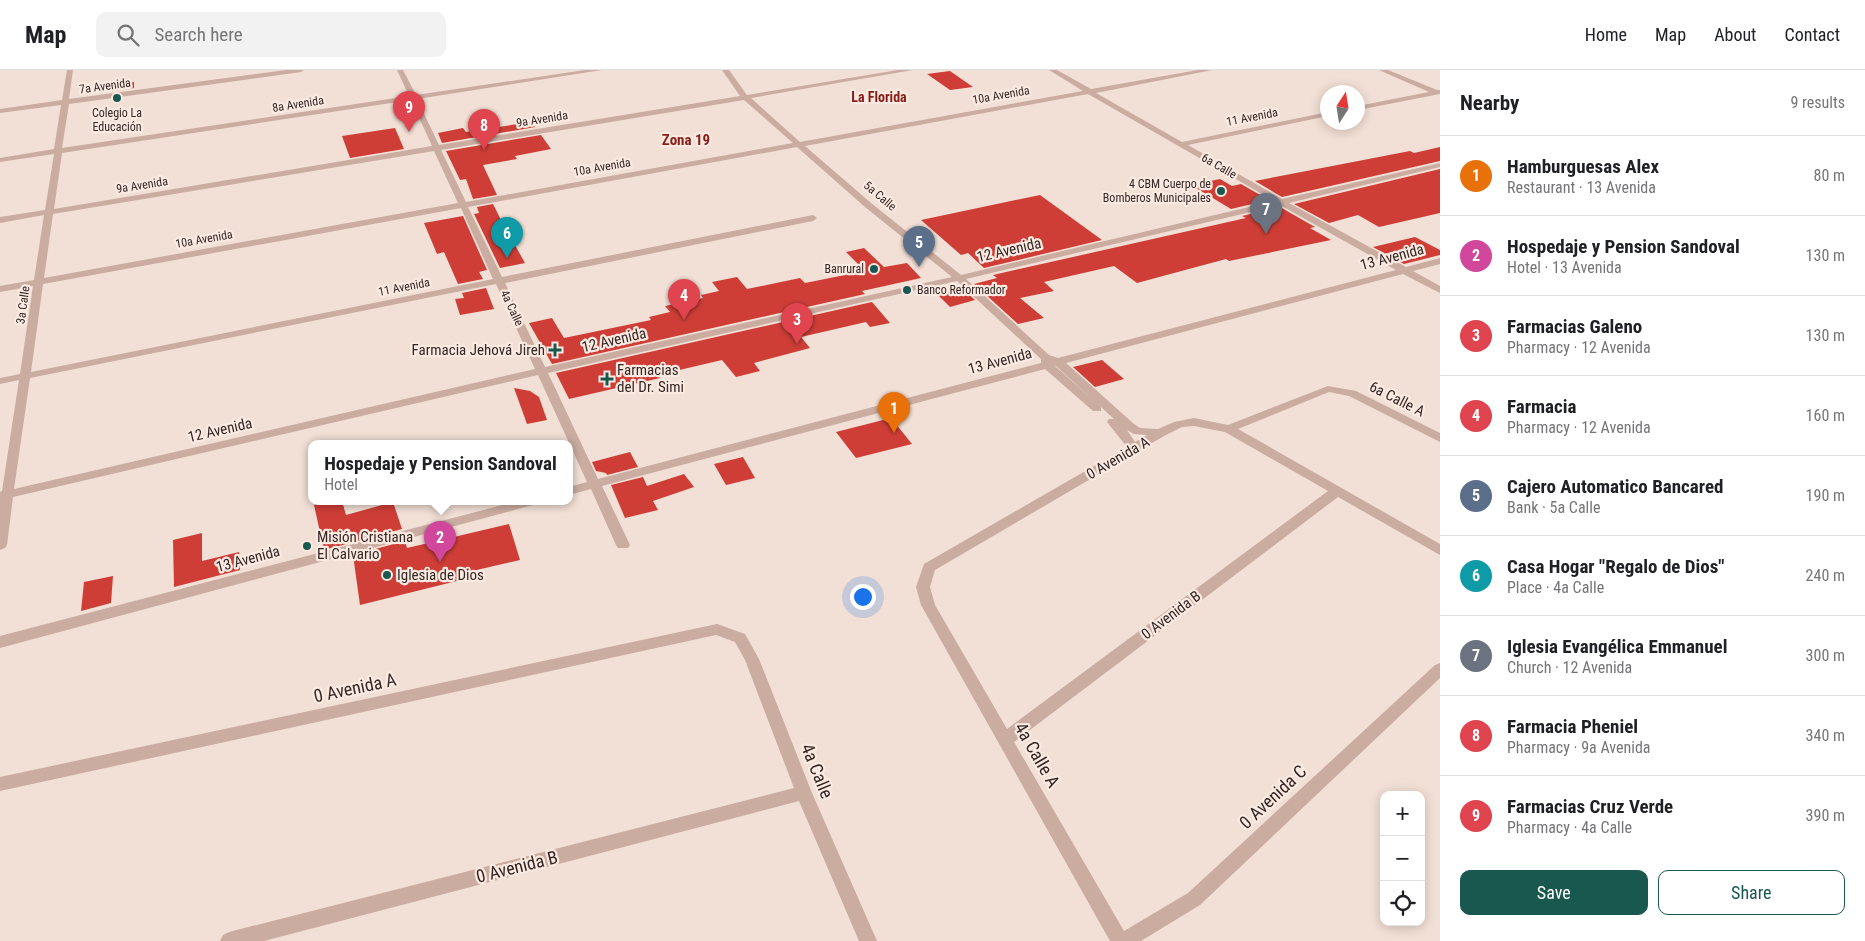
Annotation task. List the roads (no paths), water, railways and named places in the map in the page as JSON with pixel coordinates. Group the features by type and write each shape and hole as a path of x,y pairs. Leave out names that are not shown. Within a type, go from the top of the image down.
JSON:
{"street":[{"name":"3a Calle","path":"0,545 4,496 25,376 70,70"},
{"name":"7a Avenida","path":"0,112 301,70"},
{"name":"4a Calle","path":"400,70 623,545"},
{"name":"8a Avenida","path":"0,160 598,70"},
{"name":"5a Calle","path":"725,70 745,97 868,206 959,278 1050,361 1122,431 1134,449"},
{"name":"9a Avenida","path":"0,220 910,70"},
{"name":"6a Calle","path":"1052,70 1279,201 1440,290"},
{"name":"10a Avenida","path":"0,289 1209,70"},
{"path":"1382,70 1438,93"},
{"path":"1365,107 1438,93"},
{"name":"11 Avenida","path":"1181,144 1320,116"},
{"name":"12 Avenida","path":"4,496 542,371 959,278 1279,201 1440,165"},
{"name":"11 Avenida","path":"0,381 812,218"},
{"name":"13 Avenida","path":"573,490 1050,361 1440,261"},
{"name":"5a Calle","path":"1050,361 1130,427 1138,431 1160,433"},
{"name":"6a Calle A","path":"1230,429 1328,389 1352,393 1440,438"},
{"name":"0 Avenida A","path":"923,587 929,566 1177,424 1188,422 1216,424 1230,429"},
{"path":"1230,429 1440,550"},
{"name":"0 Avenida B","path":"1006,739 1337,491"},
{"name":"13 Avenida","path":"0,642 518,505"},
{"name":"4a Calle A","path":"923,587 928,605 1122,941"},
{"name":"4a Calle","path":"717,628 740,638 752,659 804,793 868,941"},
{"name":"0 Avenida A","path":"0,784 717,628"},
{"name":"0 Avenida C","path":"1122,941 1194,899 1440,669"},
{"name":"0 Avenida B","path":"230,941 804,793"}],"place":[{"name":"Colegio La Educación","path":"117,98"},
{"name":"Farmacias Cruz Verde","path":"409,132"},
{"name":"Farmacia Pheniel","path":"484,150"},
{"name":"4 CBM Cuerpo de Bomberos Municipales","path":"1221,191"},
{"name":"Iglesia Evangélica Emmanuel","path":"1266,234"},
{"name":"Casa Hogar \"Regalo de Dios\"","path":"507,258"},
{"name":"Cajero Automatico Bancared","path":"919,267"},
{"name":"Banrural","path":"874,269"},
{"name":"Banco Reformador","path":"907,290"},
{"name":"Farmacia","path":"684,320"},
{"name":"Farmacias Galeno","path":"797,344"},
{"name":"Farmacia Jehová Jireh","path":"555,350"},
{"name":"Farmacias del Dr. Simi","path":"607,379"},
{"name":"Hamburguesas Alex","path":"894,433"},
{"name":"Misión Cristiana El Calvario","path":"307,546"},
{"name":"Hospedaje y Pension Sandoval","path":"440,562"},
{"name":"Iglesia de Dios","path":"387,575"}],"district":[{"name":"La Florida","path":"879,97"},
{"name":"Zona 19","path":"686,140"}]}
